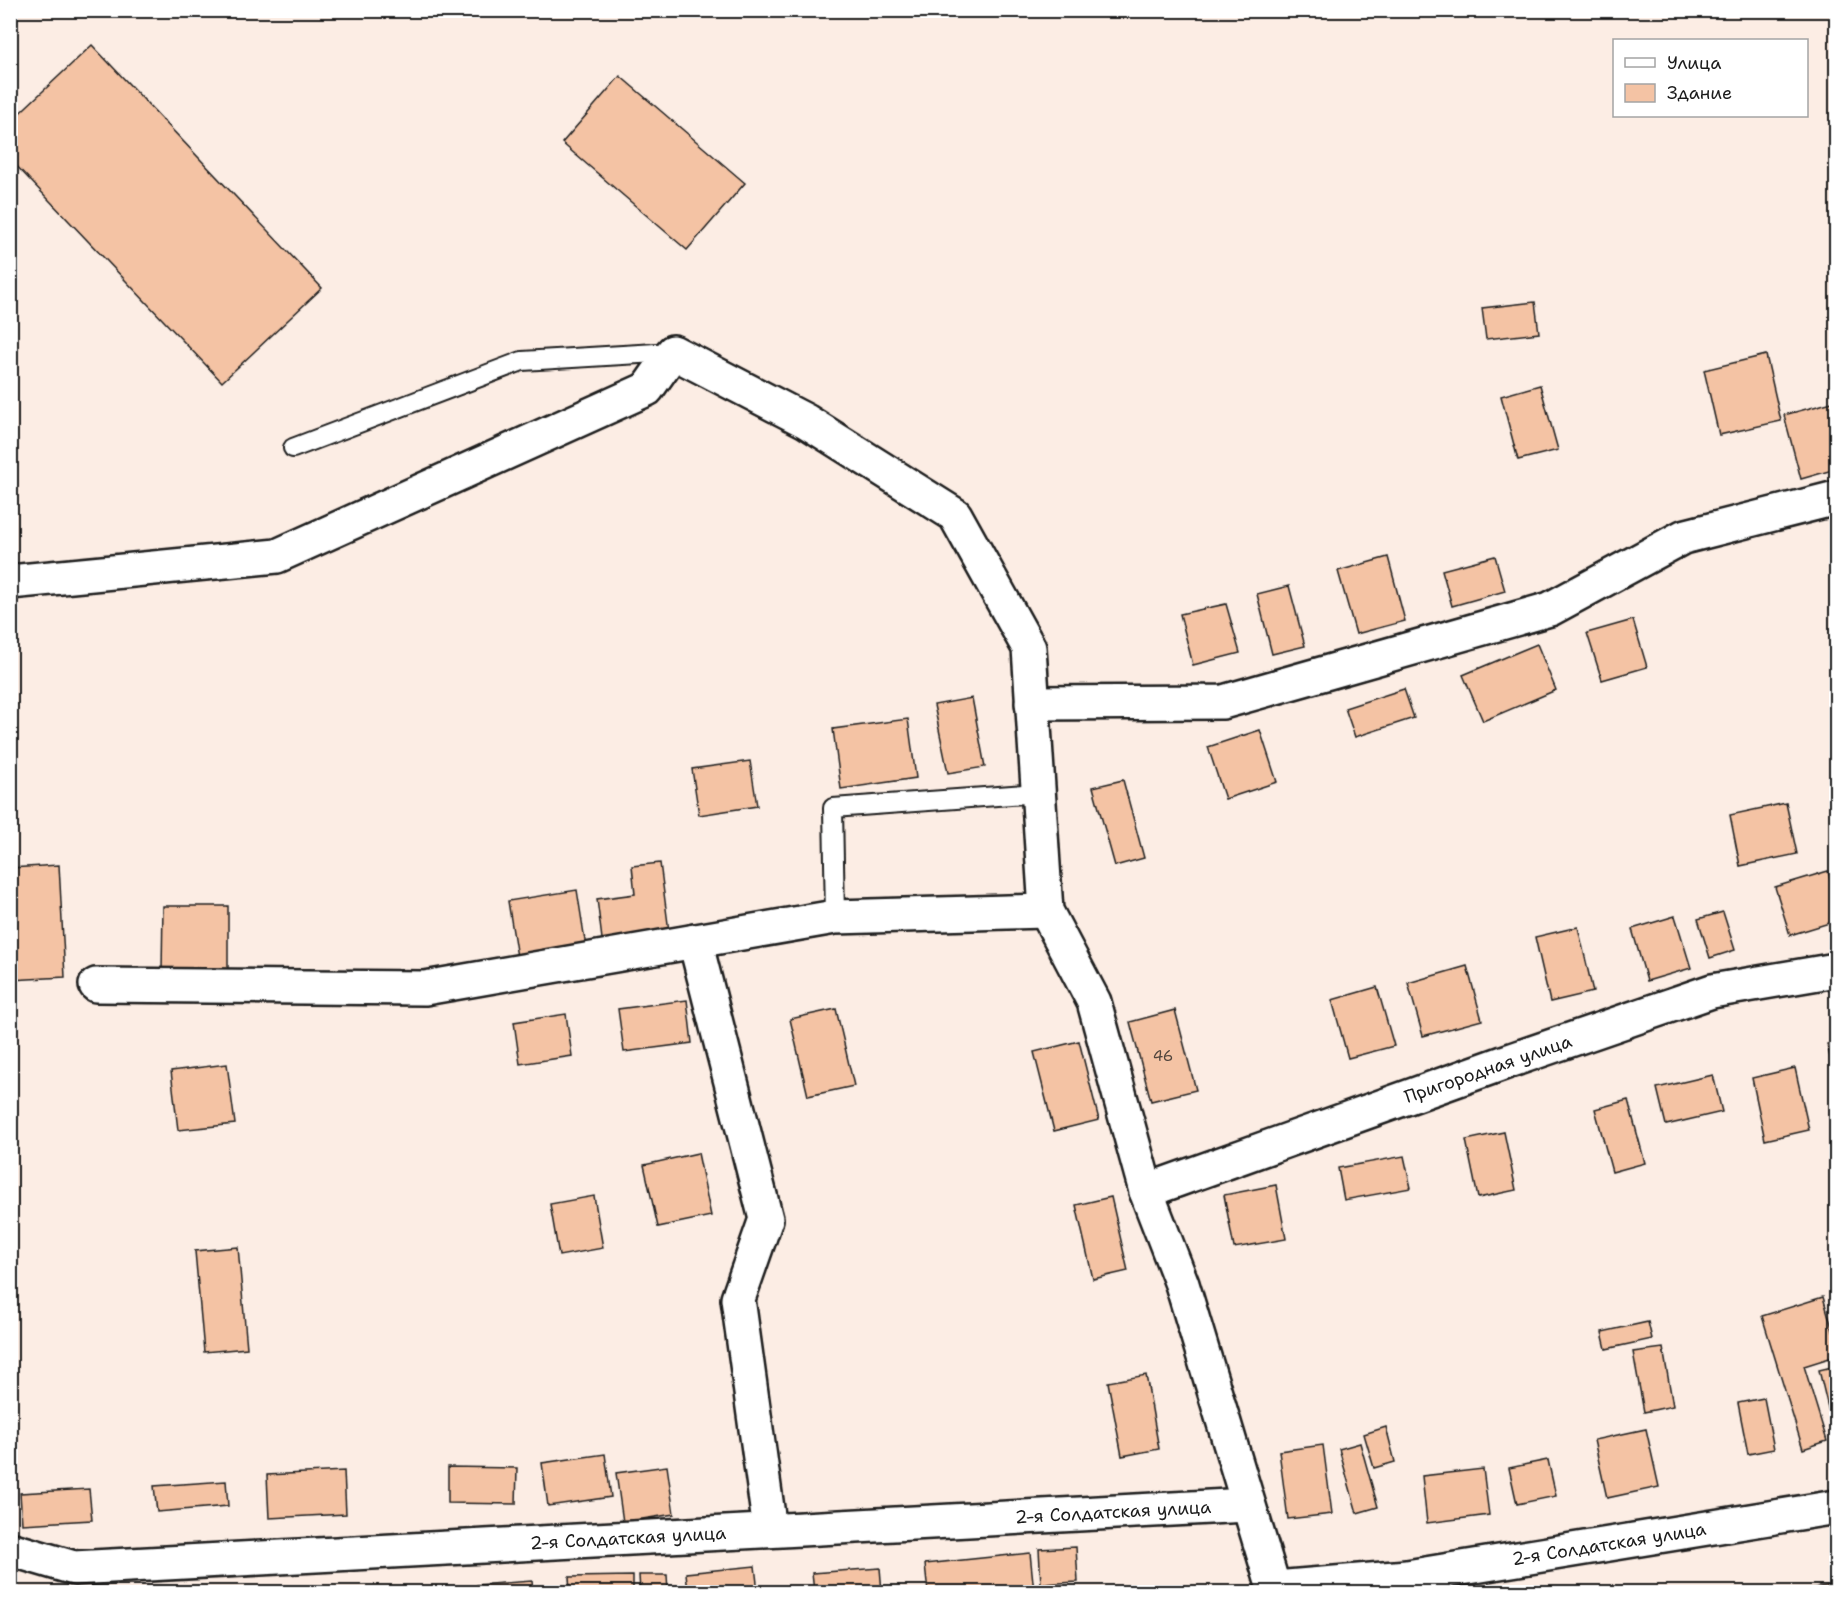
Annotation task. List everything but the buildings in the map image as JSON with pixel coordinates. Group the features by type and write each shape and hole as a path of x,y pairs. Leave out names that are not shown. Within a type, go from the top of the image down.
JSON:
{"street":[{"path":"10,582 277,556 647,388 673,352 806,421 955,515 1029,648 1046,911 1094,1002 1146,1191 1182,1284 1247,1505 1275,1590"},
{"path":"1032,704 1223,702 1550,609 1683,537 1836,498"},
{"path":"96,985 425,988 835,916 1046,911"},
{"path":"695,941 766,1219 738,1299 770,1530"},
{"name":"Пригородная улица","path":"1146,1191 1712,991 1836,970"},
{"name":"2-я Солдатская улица","path":"10,1549 74,1568 1247,1505"},
{"name":"2-я Солдатская улица","path":"1275,1590 1407,1577 1836,1507"}],"lane":[{"path":"293,448 522,361 673,352"},
{"path":"835,916 833,808 1038,793"}]}
